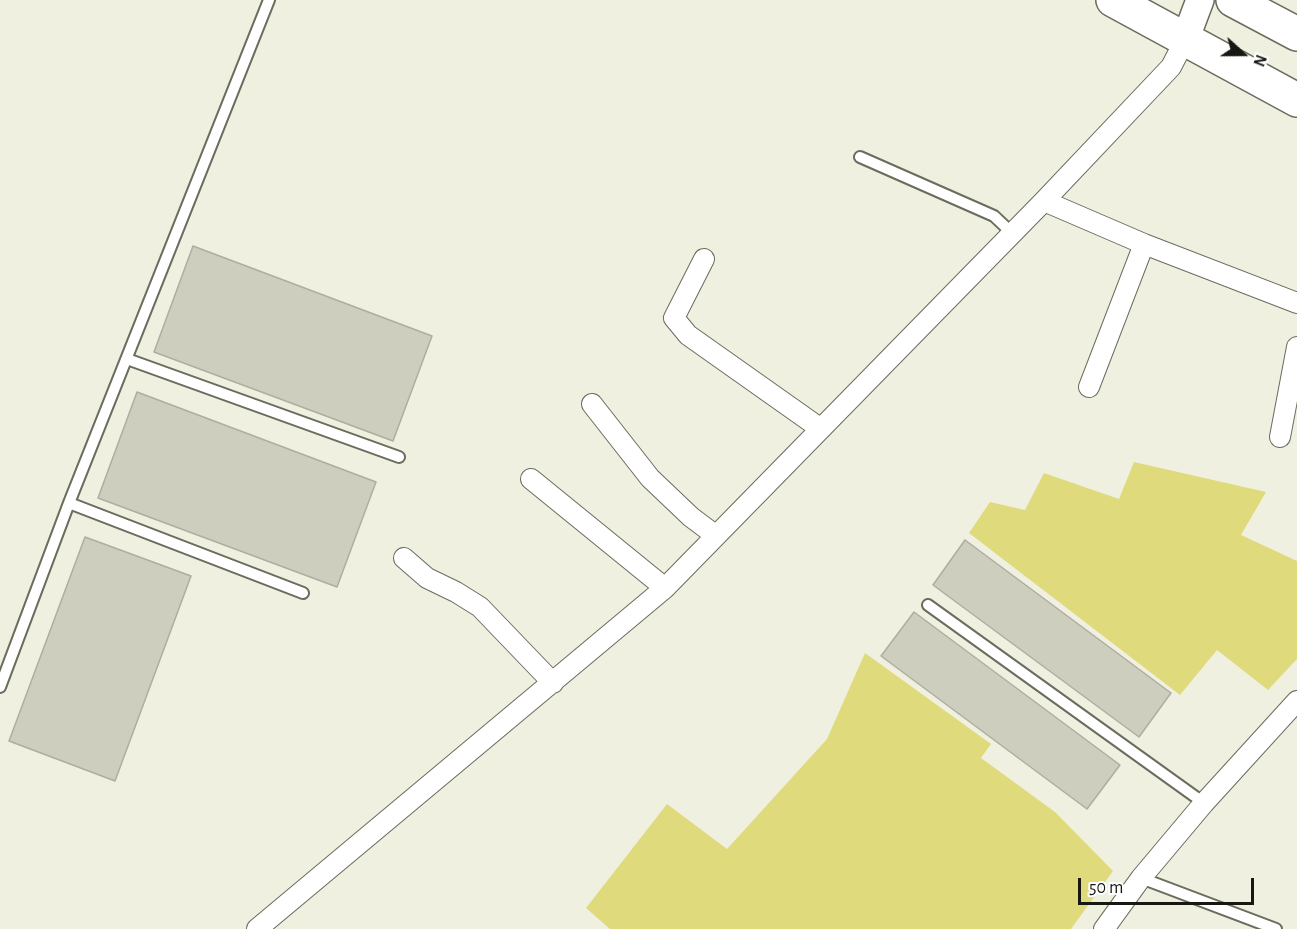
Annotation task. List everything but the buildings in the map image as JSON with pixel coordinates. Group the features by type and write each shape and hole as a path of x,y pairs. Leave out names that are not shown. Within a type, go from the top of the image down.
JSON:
{"highway":[{"path":"1113,0 1297,100"},
{"path":"1233,0 1297,34"}],"street":[{"path":"257,929 665,588 1044,201 1171,67 1185,40 1200,0"},
{"path":"1044,201 1144,244 1297,303"},
{"path":"1089,387 1144,244"},
{"path":"704,259 674,318 688,335 821,429"},
{"path":"1280,437 1297,348"},
{"path":"592,404 650,478 691,517 715,535"},
{"path":"531,479 665,588"},
{"path":"404,558 427,578 480,607 553,683"},
{"path":"1104,929 1141,878 1204,803 1297,701"}],"lane":[{"path":"0,687 69,503 269,0"},
{"path":"860,157 994,216 1012,233"},
{"path":"127,359 399,457"},
{"path":"69,503 303,592"},
{"path":"928,604 1204,803"},
{"path":"1141,878 1276,929"}],"shaded area":[{"path":"1134,462 1266,492 1241,535 1297,561 1297,659 1268,690 1217,650 1180,695 969,533 990,502 1025,510 1044,473 1119,499"},
{"path":"865,653 991,744 981,758 1055,812 1113,871 1071,929 610,929 586,908 667,804 727,849 827,739"}]}
